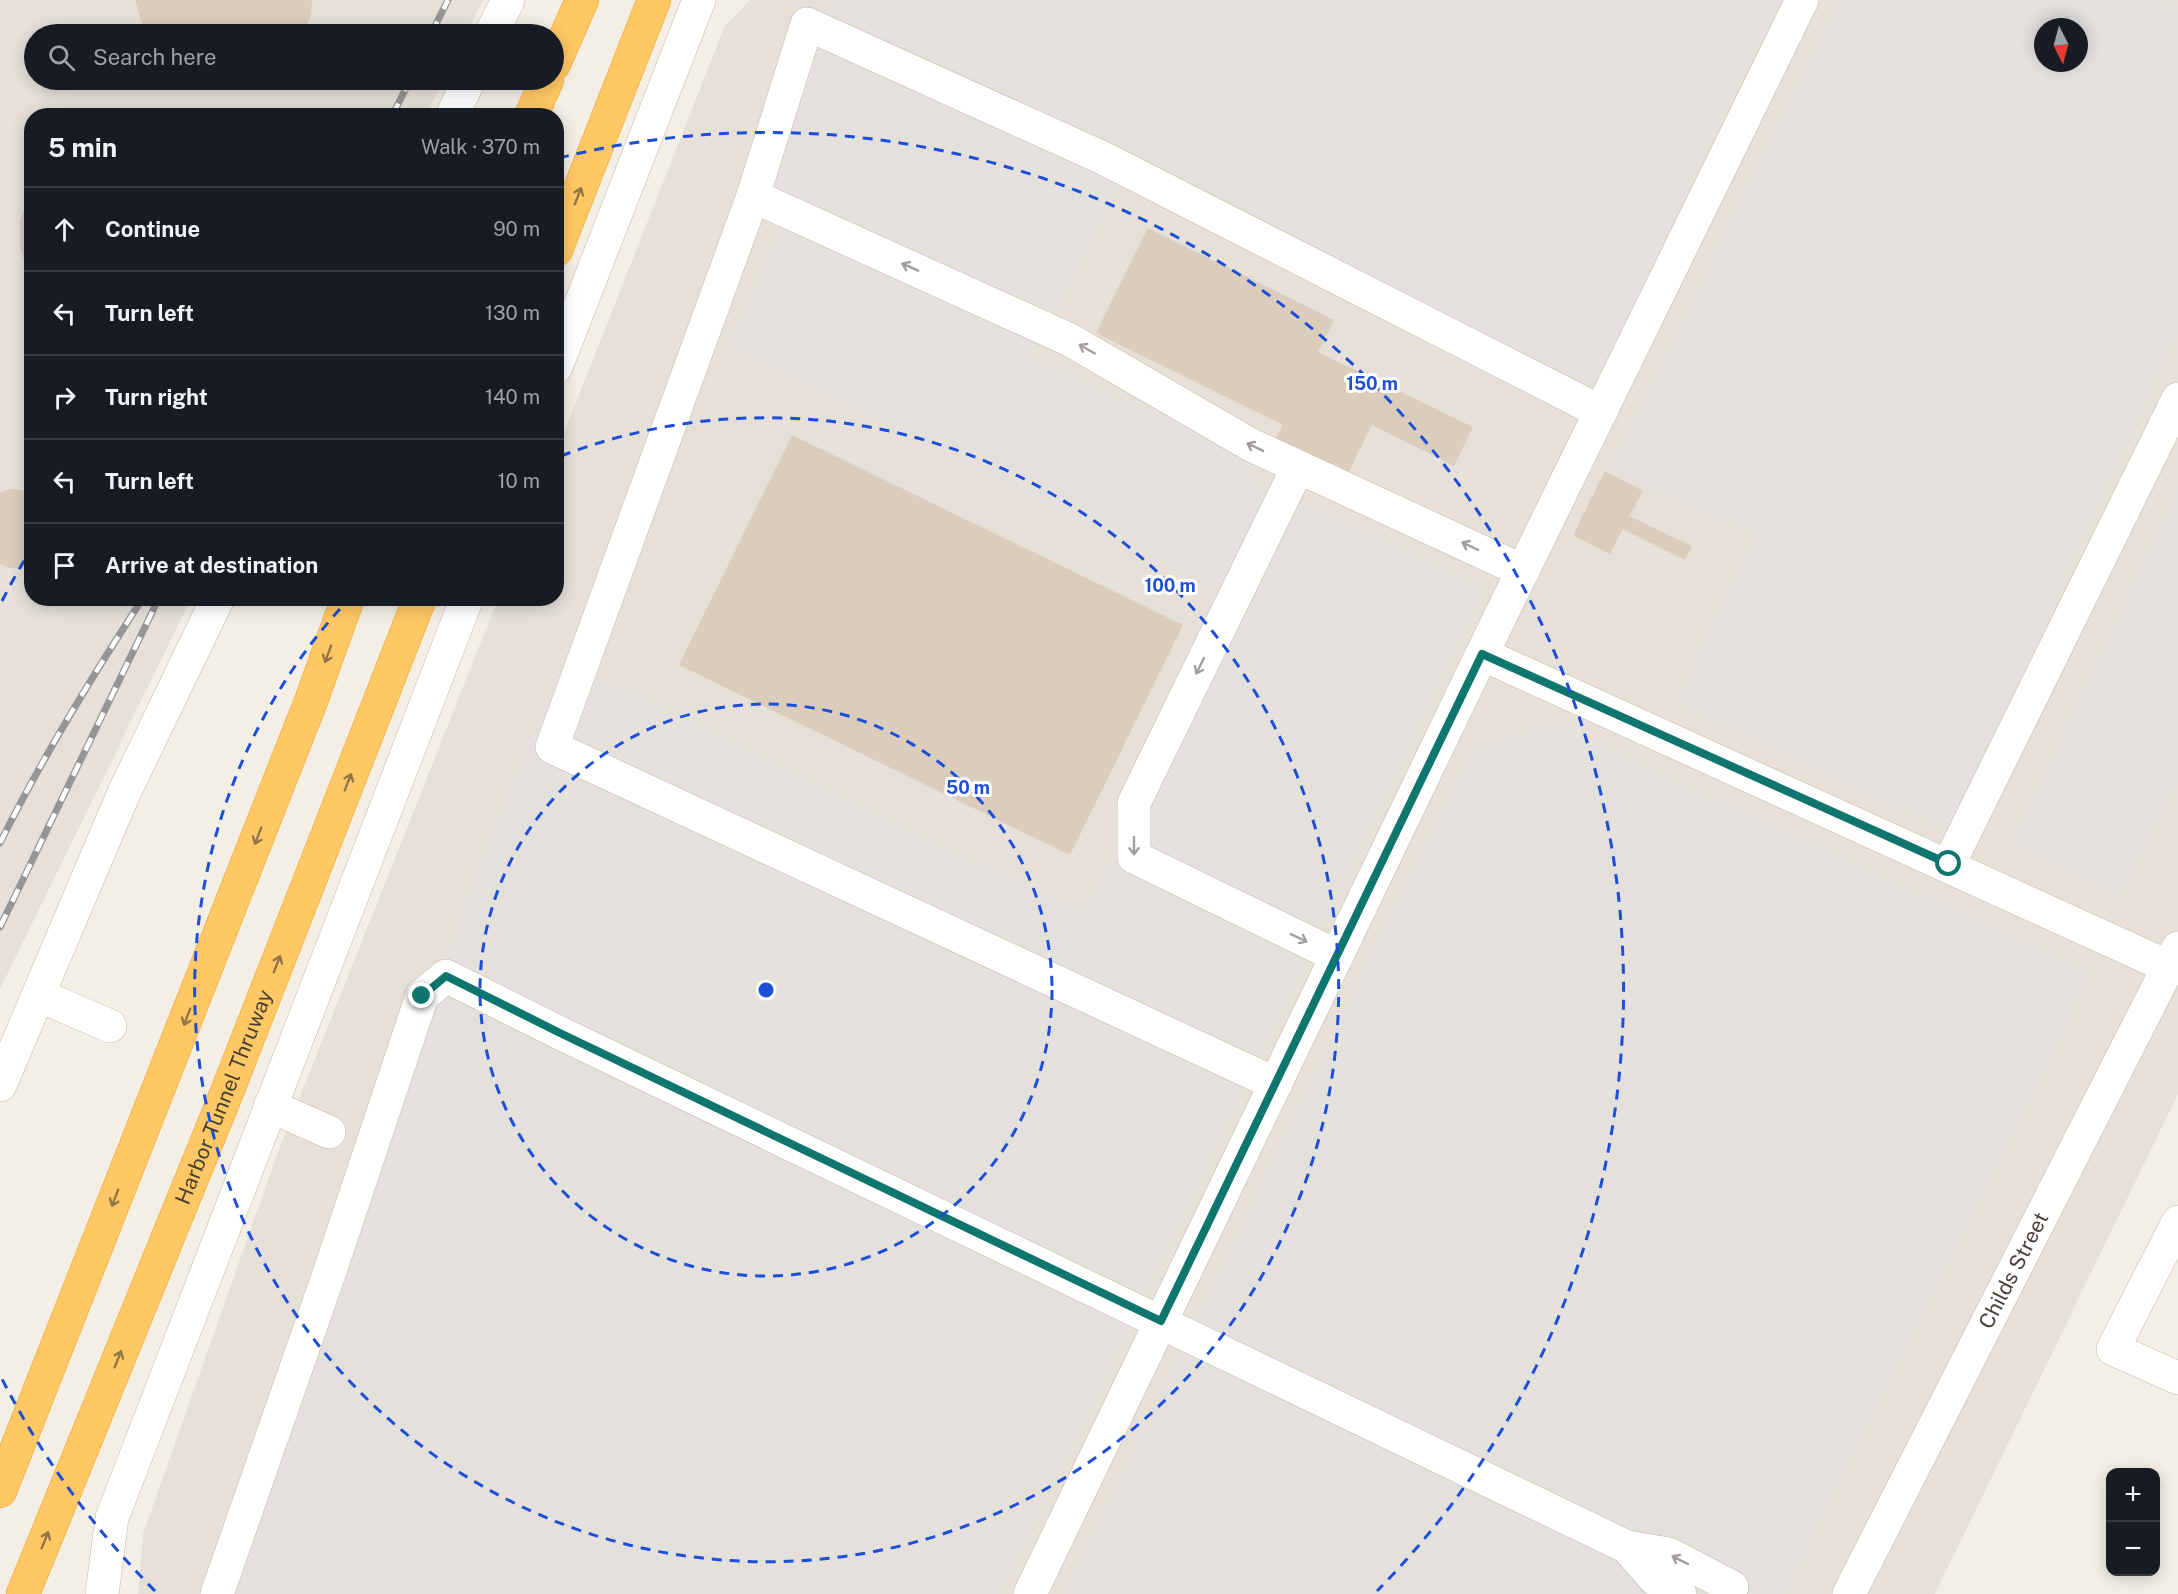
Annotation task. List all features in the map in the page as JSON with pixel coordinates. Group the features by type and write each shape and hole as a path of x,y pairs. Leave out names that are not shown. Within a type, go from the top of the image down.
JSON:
{"highway":[{"path":"564,41 582,0"},
{"path":"564,230 654,0"},
{"path":"535,108 543,90"},
{"path":"0,1491 311,701 345,606"},
{"name":"Harbor Tunnel Thruway","path":"23,1594 222,1103 417,606"}],"street":[{"path":"496,24 508,0"},
{"path":"564,346 699,0"},
{"path":"1030,1594 1482,654 1802,0"},
{"path":"1276,1084 552,747 753,196 807,24 1103,158 1601,411"},
{"path":"456,108 465,90"},
{"path":"753,196 1070,340 1251,445 1523,571"},
{"path":"1949,864 2178,399"},
{"path":"1298,467 1134,803 1134,858 1337,956"},
{"path":"0,1085 123,795 214,606"},
{"path":"102,1594 112,1518 464,606"},
{"path":"1482,654 1949,864 2173,958"},
{"name":"Childs Street","path":"1849,1594 2173,958"},
{"path":"217,1594 334,1260 422,996 446,976 1627,1547 1669,1554 1732,1587"},
{"path":"38,995 110,1026"},
{"path":"270,1106 330,1132"},
{"path":"2178,1222 2113,1349 2178,1378"},
{"path":"1627,1547 1654,1578 1680,1594"}],"shaded area":[{"path":"0,0 483,0 471,24 24,24 24,90 439,90 430,108 24,108 24,606 188,606 0,989"},
{"path":"750,0 2178,0 2178,1094 1935,1594 138,1594 143,1534 278,1152 495,606 564,606 564,432 725,26"},
{"path":"830,0 1779,0 1588,395 1131,166 1030,359 1252,453 1246,477 1486,588 1002,1594 226,1594 480,861 564,660 1084,914 1242,600 728,346 792,201 743,183"},
{"path":"1838,0 2157,0 2178,10 2178,333 1949,832 1676,702 1754,534 1609,470"},
{"path":"2178,487 2178,783 2122,898 2011,844"},
{"path":"1552,723 2092,973 1786,1594 1063,1594 1469,753"}],"building":[{"path":"135,0 312,0 311,15 307,24 142,24"},
{"path":"24,210 24,260 20,248 20,221"},
{"path":"1148,228 1334,320 1318,352 1473,427 1454,466 1372,425 1345,479 1273,444 1283,425 1096,333"},
{"path":"792,435 1183,625 1070,855 679,665"},
{"path":"1605,471 1643,491 1629,516 1692,546 1685,560 1623,529 1610,554 1573,535"},
{"path":"12,489 24,491 24,568 10,568 0,564 0,492"}],"railway":[{"path":"436,24 448,0"},
{"path":"396,108 405,90"},
{"path":"0,843 68,719 138,606"},
{"path":"0,927 155,606"}],"route":[{"path":"422,996 446,976 562,1034 1161,1321 1482,654 1949,864"}]}
